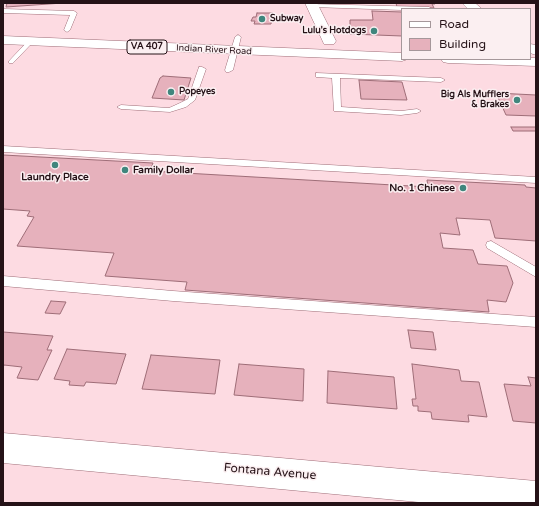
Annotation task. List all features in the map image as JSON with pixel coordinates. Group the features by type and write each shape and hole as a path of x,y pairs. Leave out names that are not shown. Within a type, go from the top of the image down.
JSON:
{"main road":[{"path":"312,4 329,41"},
{"path":"51,29 82,30"},
{"name":"Indian River Road","path":"222,36 253,38"},
{"name":"Indian River Road","path":"3,40 401,57"},
{"path":"314,40 342,41"},
{"path":"477,60 536,62"},
{"name":"Fontana Avenue","path":"3,448 536,497"}],"lane":[{"path":"312,4 406,8"},
{"path":"3,11 74,13 66,30"},
{"path":"229,70 238,37"},
{"path":"11,62 30,42"},
{"path":"121,107 170,110 183,105 191,100 202,69"},
{"path":"319,75 441,80"},
{"path":"336,76 337,109 401,113 417,111"},
{"path":"3,149 536,180"},
{"path":"491,245 536,274"},
{"path":"3,281 173,296 536,322"}],"building":[{"path":"7,3 63,3 6,7"},
{"path":"396,3 435,4 432,4 434,8 397,7"},
{"path":"372,11 401,12 401,36 350,34 350,20 373,20"},
{"name":"Subway","path":"257,13 273,13 271,24 254,24 255,21 251,21 253,17 256,17"},
{"name":"Popeyes","path":"163,76 191,78 184,100 152,98 160,78"},
{"path":"359,80 402,82 407,100 361,99"},
{"name":"Big Als Mufflers & Brakes","path":"496,93 536,95 536,116 506,115"},
{"path":"511,127 536,127 536,131 513,131"},
{"path":"3,155 153,163 150,171 428,187 427,180 525,185 526,187 536,188 536,241 495,238 490,220 456,218 460,235 440,233 443,248 473,250 478,264 507,266 513,283 506,302 487,300 489,312 185,290 187,282 105,276 114,253 17,246 34,217 27,216 30,211 3,209"},
{"path":"51,301 66,302 60,314 45,313"},
{"path":"408,330 433,332 436,350 411,348"},
{"path":"3,332 53,336 47,350 52,350 38,380 17,378 22,367 4,365 3,368"},
{"path":"67,349 126,354 116,384 86,382 84,386 69,385 70,381 54,379"},
{"path":"151,355 220,360 215,394 142,389"},
{"path":"239,364 304,369 303,401 234,395"},
{"path":"412,364 459,370 461,381 479,382 487,417 468,415 469,422 432,419 431,412 418,411 418,406 413,406 412,399 416,399"},
{"path":"328,371 394,377 397,409 327,403"},
{"path":"528,377 536,378 536,423 513,421 504,384 531,386"}],"place":[{"name":"Subway","path":"262,19"},
{"name":"Lulu's Hotdogs","path":"374,31"},
{"name":"Popeyes","path":"171,92"},
{"name":"Big Als Mufflers & Brakes","path":"517,100"},
{"name":"Laundry Place","path":"55,165"},
{"name":"Family Dollar","path":"125,170"},
{"name":"No. 1 Chinese","path":"463,188"}]}
